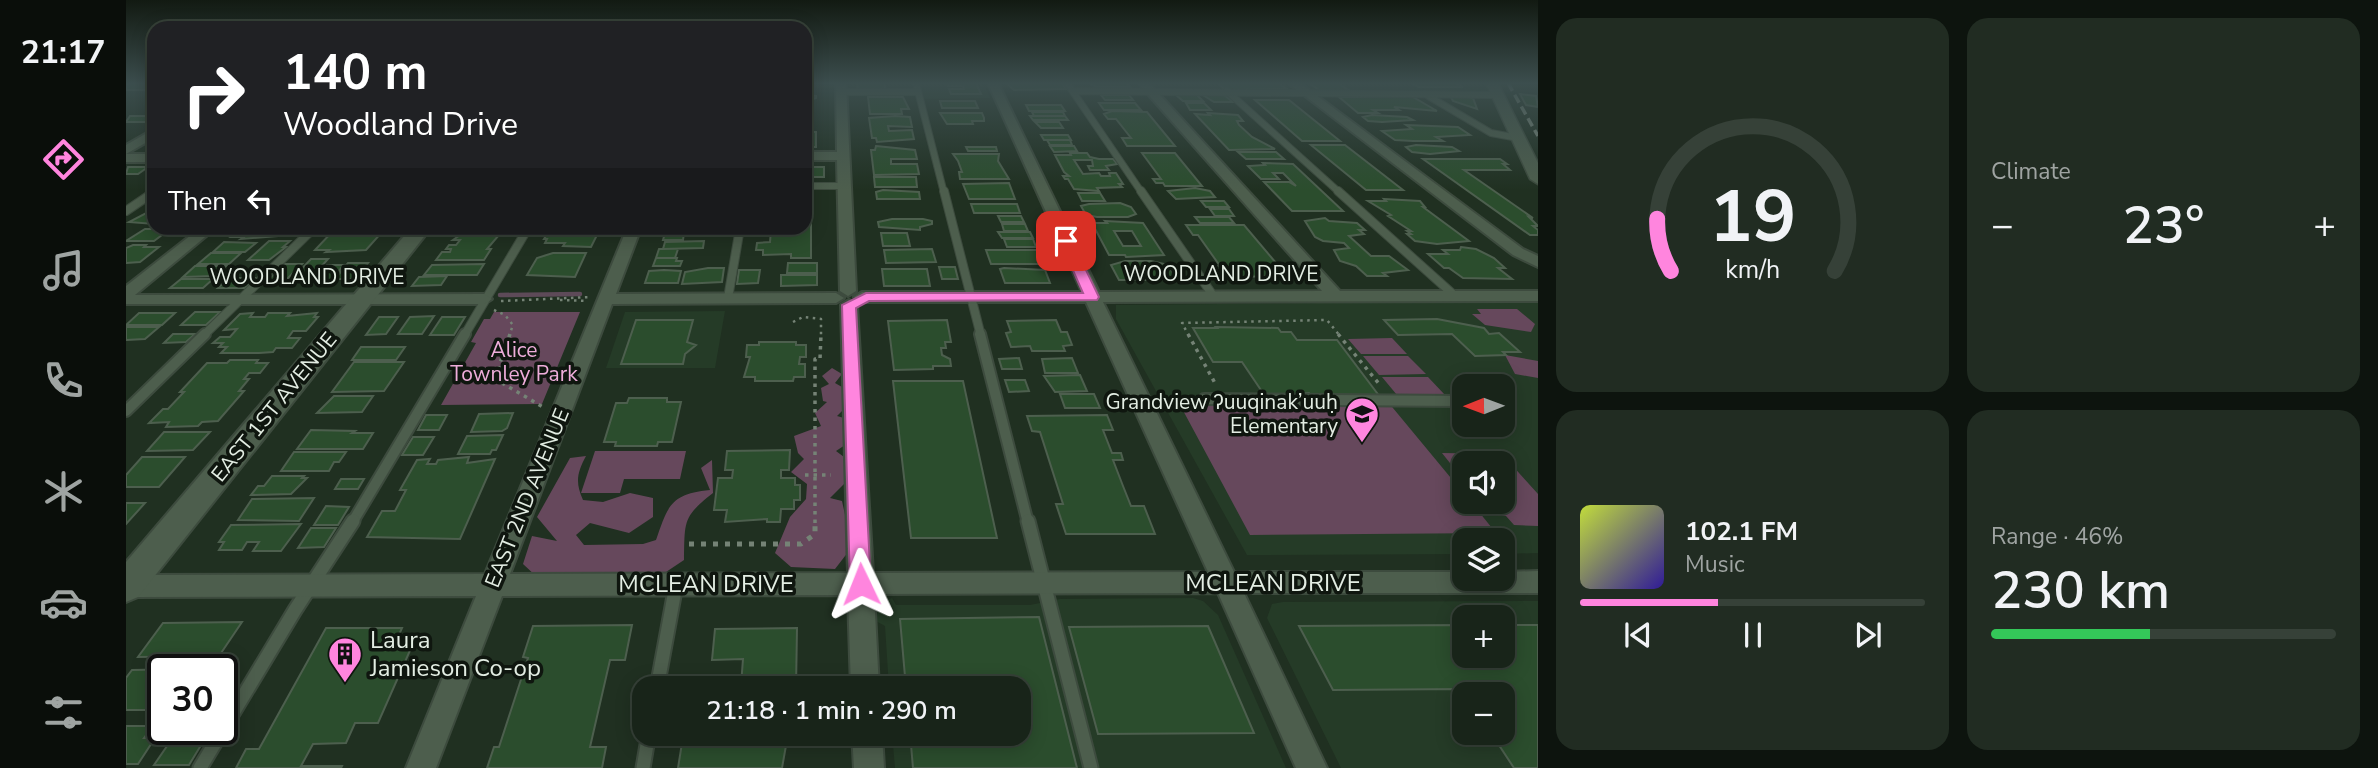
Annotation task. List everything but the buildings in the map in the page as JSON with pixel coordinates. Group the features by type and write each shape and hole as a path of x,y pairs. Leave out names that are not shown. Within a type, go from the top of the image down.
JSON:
{"main road":[{"name":"EAST 1ST AVENUE","path":"126,586 415,235"}],"street":[{"path":"843,119 865,676"},
{"path":"1010,119 1312,768"},
{"path":"1175,119 1335,296"},
{"path":"1340,119 1518,252 1538,262"},
{"path":"1509,119 1538,179"},
{"path":"126,150 147,137"},
{"path":"812,156 844,156"},
{"path":"126,158 147,158"},
{"path":"127,298 201,235"},
{"name":"EAST 2ND AVENUE","path":"421,768 631,235"},
{"name":"WOODLAND DRIVE","path":"607,299 1538,296"},
{"name":"WOODLAND DRIVE","path":"127,298 362,299 489,304"},
{"name":"MCLEAN DRIVE","path":"126,586 1538,582"},
{"path":"868,746 869,768"}],"lane":[{"path":"925,119 1091,768"},
{"path":"1092,119 1214,297"},
{"path":"1258,119 1455,296"},
{"path":"1467,119 1491,133 1518,138"},
{"path":"812,186 845,186"},
{"path":"126,211 147,197"},
{"path":"126,411 307,235"},
{"path":"200,768 489,304 524,235"},
{"path":"728,298 739,235"},
{"path":"1204,399 1452,401"},
{"path":"659,676 676,584"},
{"path":"643,768 647,746"}],"path":[{"path":"512,300 607,299"},
{"path":"489,304 505,315 513,325 499,366 502,383 543,407"},
{"path":"689,544 801,544 815,534 815,359 820,359 821,319 803,317 793,322"},
{"path":"1224,400 1182,323 1327,320 1393,401"},
{"path":"805,475 831,475"}],"shaded area":[{"name":"Grandview ʔuuqinak’uuḥ Elementary","path":"1538,301 1538,553 1515,554 1515,528 1452,528 1452,554 1247,555 1116,319 1116,305"},
{"path":"725,311 715,368 606,368 625,312"},
{"path":"892,598 896,605 1030,605 1060,599 1193,598 1203,601 1218,615 1286,768 895,768 893,746 1031,746 1031,676 888,676 885,626 876,621 879,603"},
{"path":"1538,601 1538,768 1341,768 1267,618 1272,604"}],"green space":[{"path":"1477,309 1517,309 1535,324 1531,332 1485,325 1472,314 1481,314"},
{"name":"Alice Townley Park","path":"494,312 580,312 542,404 441,405 476,343 471,342 484,319 490,319"},
{"path":"1392,338 1407,354 1361,354 1348,339"},
{"path":"1505,355 1538,361 1538,378 1515,374"},
{"path":"1363,356 1408,356 1426,374 1379,375"},
{"path":"832,368 842,374 835,383 842,387 844,409 837,416 844,418 845,445 836,451 844,457 846,482 830,498 842,501 852,547 835,569 791,567 775,553 790,517 806,499 807,484 791,472 804,459 798,453 794,436 821,426 815,413 827,402 823,401 821,388 829,384 822,376"},
{"path":"1382,377 1428,377 1445,395 1397,395"},
{"path":"1388,402 1452,479 1452,514 1481,514 1492,528 1452,528 1452,533 1250,535 1179,403"},
{"path":"595,451 686,451 680,479 624,479 620,493 581,493"},
{"path":"1442,453 1452,453 1452,466"},
{"path":"586,456 578,478 583,500 603,502 630,493 653,498 653,517 629,533 590,523 576,535 584,545 643,544 656,540 672,504 686,495 710,490 701,468 712,460 713,493 696,508 687,521 684,560 663,574 615,590 594,573 537,577 523,564 532,536 557,541 537,517 570,458"},
{"path":"1515,468 1538,494 1538,526 1514,525 1506,516 1492,515 1515,514"}],"waterway":[{"path":"500,295 580,294"}],"railway":[{"path":"1528,119 1538,136"}],"place":[{"name":"Grandview ʔuuqinak’uuḥ Elementary","path":"1362,444"},
{"name":"Laura Jamieson Co-op","path":"345,684"}],"route":[{"path":"861,584 849,305 866,297 1092,297 1066,241"}]}
